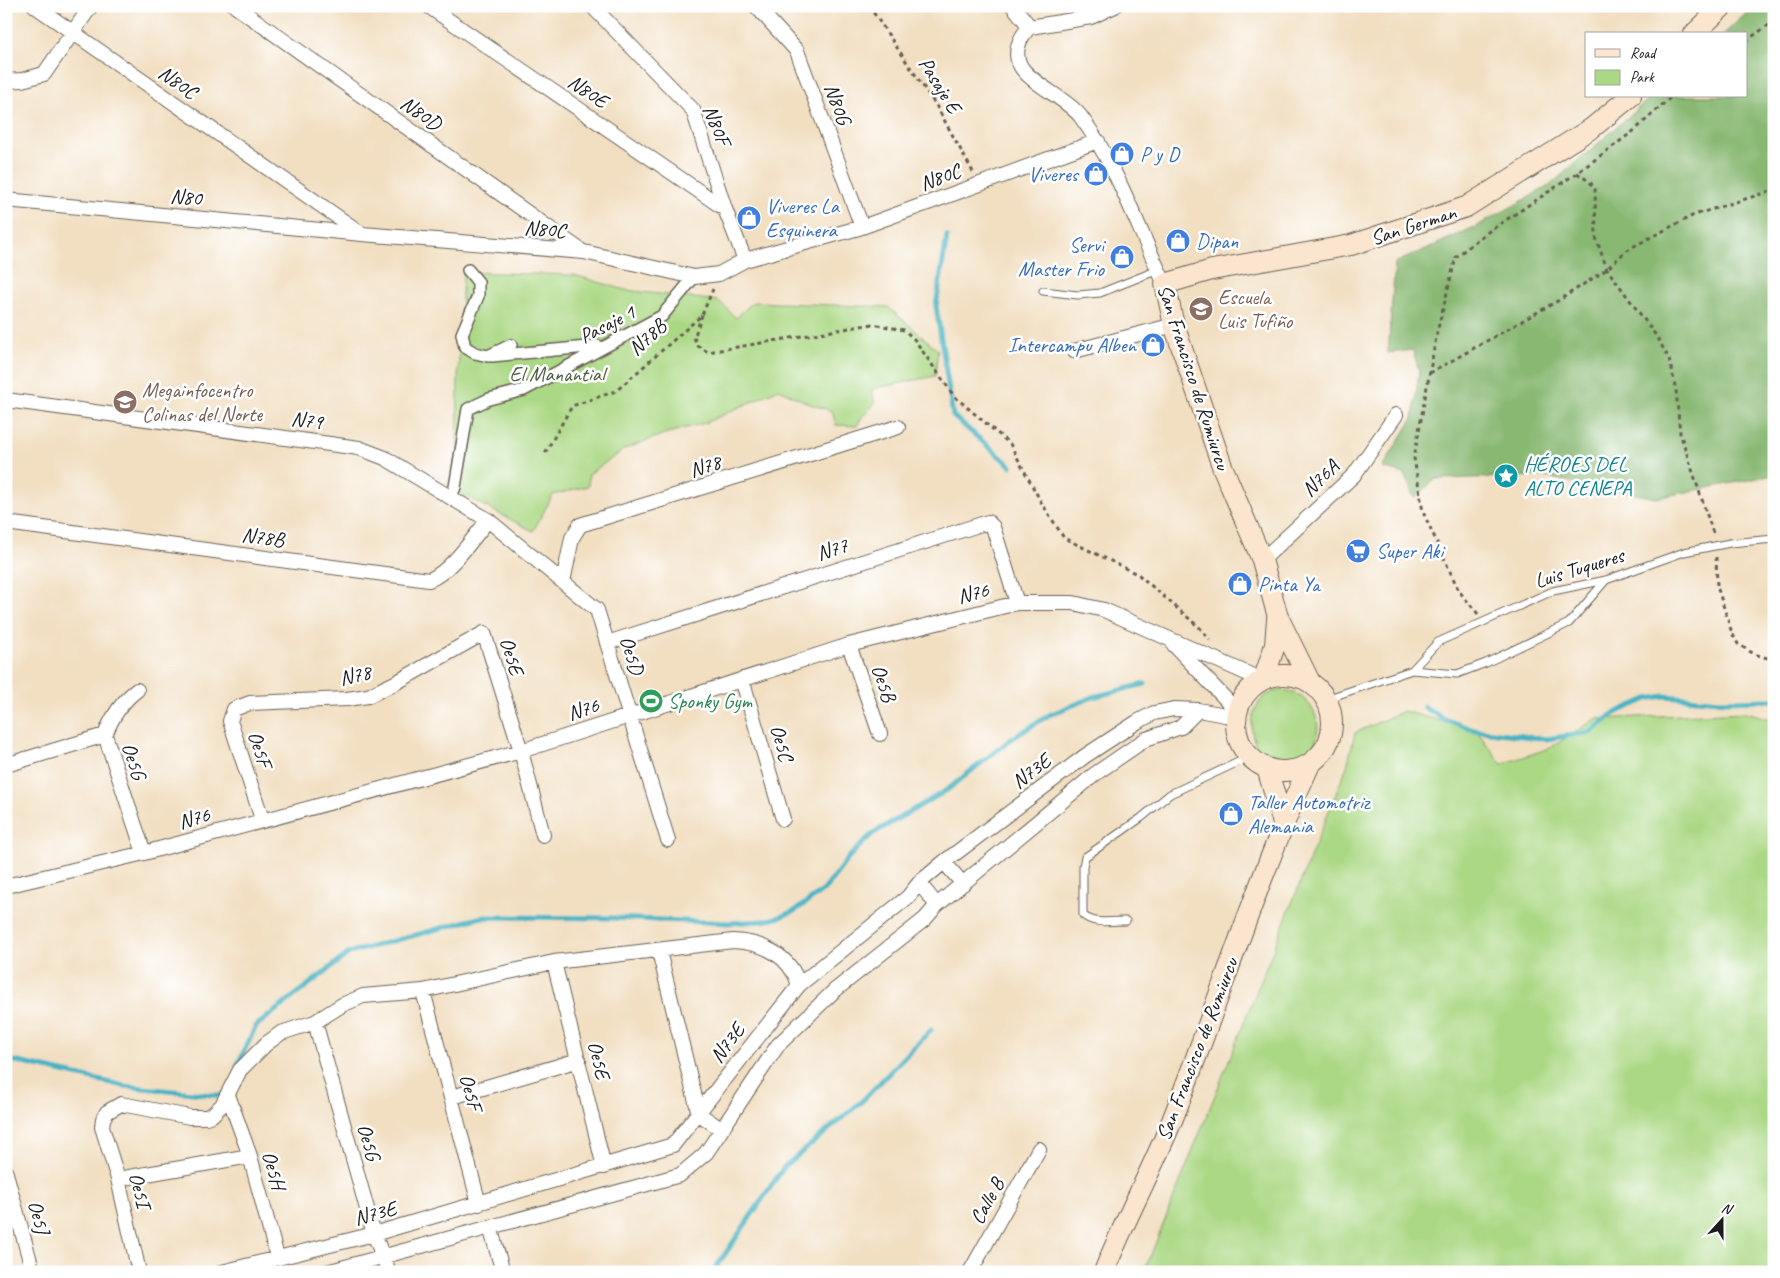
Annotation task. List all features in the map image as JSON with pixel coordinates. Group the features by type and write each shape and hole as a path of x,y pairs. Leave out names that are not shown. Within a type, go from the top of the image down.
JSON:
{"main road":[{"path":"1696,32 1723,6"},
{"name":"San German","path":"1162,277 1351,245 1466,207 1592,128 1629,98"},
{"name":"San Francisco de Rumiurcu","path":"1162,277 1174,325 1222,466 1262,560 1278,617 1310,682"},
{"name":"San Francisco de Rumiurcu","path":"1263,679 1275,646 1278,617"},
{"path":"1280,674 1296,676 1310,682 1326,699 1332,713 1332,728 1328,743 1321,755 1310,764 1289,771 1267,768 1249,756 1238,738 1236,714 1246,693 1263,679 1280,674"},
{"name":"San Francisco de Rumiurcu","path":"1104,1272 1120,1231 1174,1116 1283,823 1310,764"},
{"path":"1267,768 1283,823"}],"street":[{"name":"N80C","path":"35,6 72,34 362,234 584,252 694,277 720,274 745,260 862,227 1098,141"},
{"path":"6,81 37,78 49,68 91,6"},
{"name":"N80D","path":"235,6 584,252"},
{"name":"N80E","path":"428,6 725,209"},
{"name":"N80F","path":"592,6 693,110 725,209 745,260"},
{"name":"N80G","path":"756,6 797,51 862,227"},
{"path":"1013,6 1030,27 1091,17 1115,6"},
{"name":"San Francisco de Rumiurcu","path":"1030,27 1023,33 1018,47 1020,66 1079,114 1098,141 1162,277"},
{"name":"N80","path":"6,200 362,234"},
{"path":"468,270 478,282 478,296 462,334 465,346 475,353 488,356 608,345"},
{"name":"Pasaje 1","path":"450,497 455,487 468,409 489,399 524,390 662,316 694,277"},
{"path":"1074,351 1174,325"},
{"path":"488,356 511,345"},
{"name":"N79","path":"6,400 359,448 385,458 488,520 563,582"},
{"name":"N76A","path":"1262,560 1354,475 1396,415"},
{"name":"N78","path":"563,582 572,538 580,525 898,427"},
{"name":"N78B","path":"6,522 429,580 440,574 488,520"},
{"name":"N77","path":"607,643 988,522 993,528 1017,602"},
{"name":"Oe5D","path":"563,582 597,610 668,840"},
{"name":"N76","path":"6,886 144,853 262,819 521,751 850,645 1017,602 1073,603 1104,610 1263,679"},
{"name":"N78","path":"230,721 234,709 250,703 347,699 368,696 397,682 484,633"},
{"name":"Oe5E","path":"484,633 521,751 543,835"},
{"name":"N76","path":"1168,639 1236,714"},
{"name":"Oe5B","path":"850,645 880,734"},
{"name":"Oe5C","path":"742,679 783,819"},
{"name":"Oe5G","path":"137,690 118,709 104,736 144,853"},
{"name":"N73E","path":"222,1272 374,1234 673,1145 700,1114 799,985 908,897 919,883 944,862 1085,756 1154,714 1174,709 1236,714"},
{"name":"N73E","path":"327,1272 680,1175 706,1153 778,1045 834,991 926,919 936,905 1095,774 1146,740 1181,726 1198,710"},
{"name":"Oe5F","path":"230,721 262,819"},
{"path":"6,765 104,736"},
{"path":"1085,756 1095,774"},
{"path":"944,862 963,884"},
{"path":"919,883 936,905"},
{"path":"228,1094 240,1070 266,1044 281,1033 315,1022 342,1004 363,996 423,991 554,962 734,941 758,944 776,953 796,978 799,985"},
{"path":"659,951 700,1114 721,1129"},
{"name":"Oe5E","path":"554,962 604,1167"},
{"name":"Oe5F","path":"423,991 479,1204"},
{"name":"Oe5G","path":"315,1022 374,1234 389,1272"},
{"path":"452,1097 579,1060"},
{"name":"Oe5I","path":"139,1272 118,1179 102,1127 102,1119 112,1108 121,1104 190,1117 206,1117 212,1115 228,1094"},
{"name":"Oe5H","path":"228,1094 250,1156 277,1257"},
{"name":"Calle B","path":"970,1272 1038,1149"},
{"path":"118,1179 250,1156"},
{"name":"Oe5J","path":"6,1173 33,1272"},
{"path":"490,1227 503,1272"}],"lane":[{"path":"1043,291 1078,295 1100,293 1162,277"},
{"name":"Luis Tuqueres","path":"1412,670 1438,642 1553,591 1606,580 1684,552 1717,545 1774,539"},
{"path":"1326,699 1412,670 1457,674 1486,663 1569,624 1606,580"},
{"path":"1126,921 1098,921 1088,919 1083,915 1083,866 1085,857 1141,818 1170,794 1249,756"}],"path":[{"name":"Pasaje E","path":"868,6 938,107 980,184"},
{"path":"1748,40 1774,21"},
{"path":"1484,623 1459,591 1423,512 1414,458 1437,332 1456,257 1482,236 1577,174 1635,130 1670,98"},
{"path":"1577,174 1590,182 1595,188 1596,238 1607,269 1657,337 1669,359 1676,390 1680,432 1717,545 1715,566 1718,586 1732,633 1738,644 1754,654 1774,660"},
{"path":"1430,373 1561,299 1607,269 1627,250 1694,215 1774,190"},
{"name":"N78B","path":"545,453 572,406 616,391 702,315 720,274"},
{"path":"702,315 694,338 698,346 708,352 873,324 904,330 914,339 954,396 1010,444 1041,502 1064,538 1140,575 1200,628 1217,649 1222,662"}],"green space":[{"path":"1754,6 1774,6 1774,475 1656,498 1541,476 1436,479 1414,498 1404,474 1382,468 1413,418 1419,371 1413,350 1388,353 1395,263 1477,226 1549,186 1650,98 1748,98 1748,32 1726,32"},
{"name":"El Manantial","path":"463,272 574,275 625,290 719,301 736,318 753,302 888,307 938,350 935,376 872,389 875,404 862,417 857,426 836,425 832,411 810,404 779,389 705,423 664,434 625,449 589,474 588,486 553,495 533,531 457,492 458,376"},
{"path":"1280,690 1296,694 1307,702 1315,714 1318,727 1316,740 1310,752 1299,760 1284,764 1271,762 1262,754 1255,744 1252,731 1253,717 1257,705 1266,696"},
{"path":"1403,711 1476,730 1502,764 1550,748 1596,719 1746,712 1774,720 1774,1272 1144,1272 1347,766 1355,733"}],"waterway":[{"path":"947,236 936,306 953,416 1011,466"},
{"path":"237,1066 256,1026 349,953 482,917 613,918 729,923 763,921 780,917 796,910 824,890 850,856 872,834 947,790 1010,740 1049,715 1093,697 1145,684"},
{"path":"1424,707 1442,718 1474,730 1547,739 1591,732 1615,713 1647,699 1664,696 1720,701 1774,700"},
{"path":"713,1272 784,1167 861,1102 931,1030"},
{"path":"6,1059 124,1086 222,1096 223,1094"}],"place":[{"name":"P y D","path":"1122,154"},
{"name":"Viveres","path":"1096,174"},
{"name":"Viveres La Esquinera","path":"749,218"},
{"name":"Dipan","path":"1178,241"},
{"name":"Servi Master Frio","path":"1122,257"},
{"name":"Escuela Luis Tufiño","path":"1201,309"},
{"name":"Intercampu Alben","path":"1153,345"},
{"name":"Megainfocentro Colinas del Norte","path":"125,402"},
{"name":"HÉROES DEL ALTO CENEPA","path":"1506,476"},
{"name":"Super Aki","path":"1358,551"},
{"name":"Pinta Ya","path":"1240,584"},
{"name":"Sponky Gym","path":"651,701"},
{"name":"Taller Automotriz Alemania","path":"1231,814"}]}
